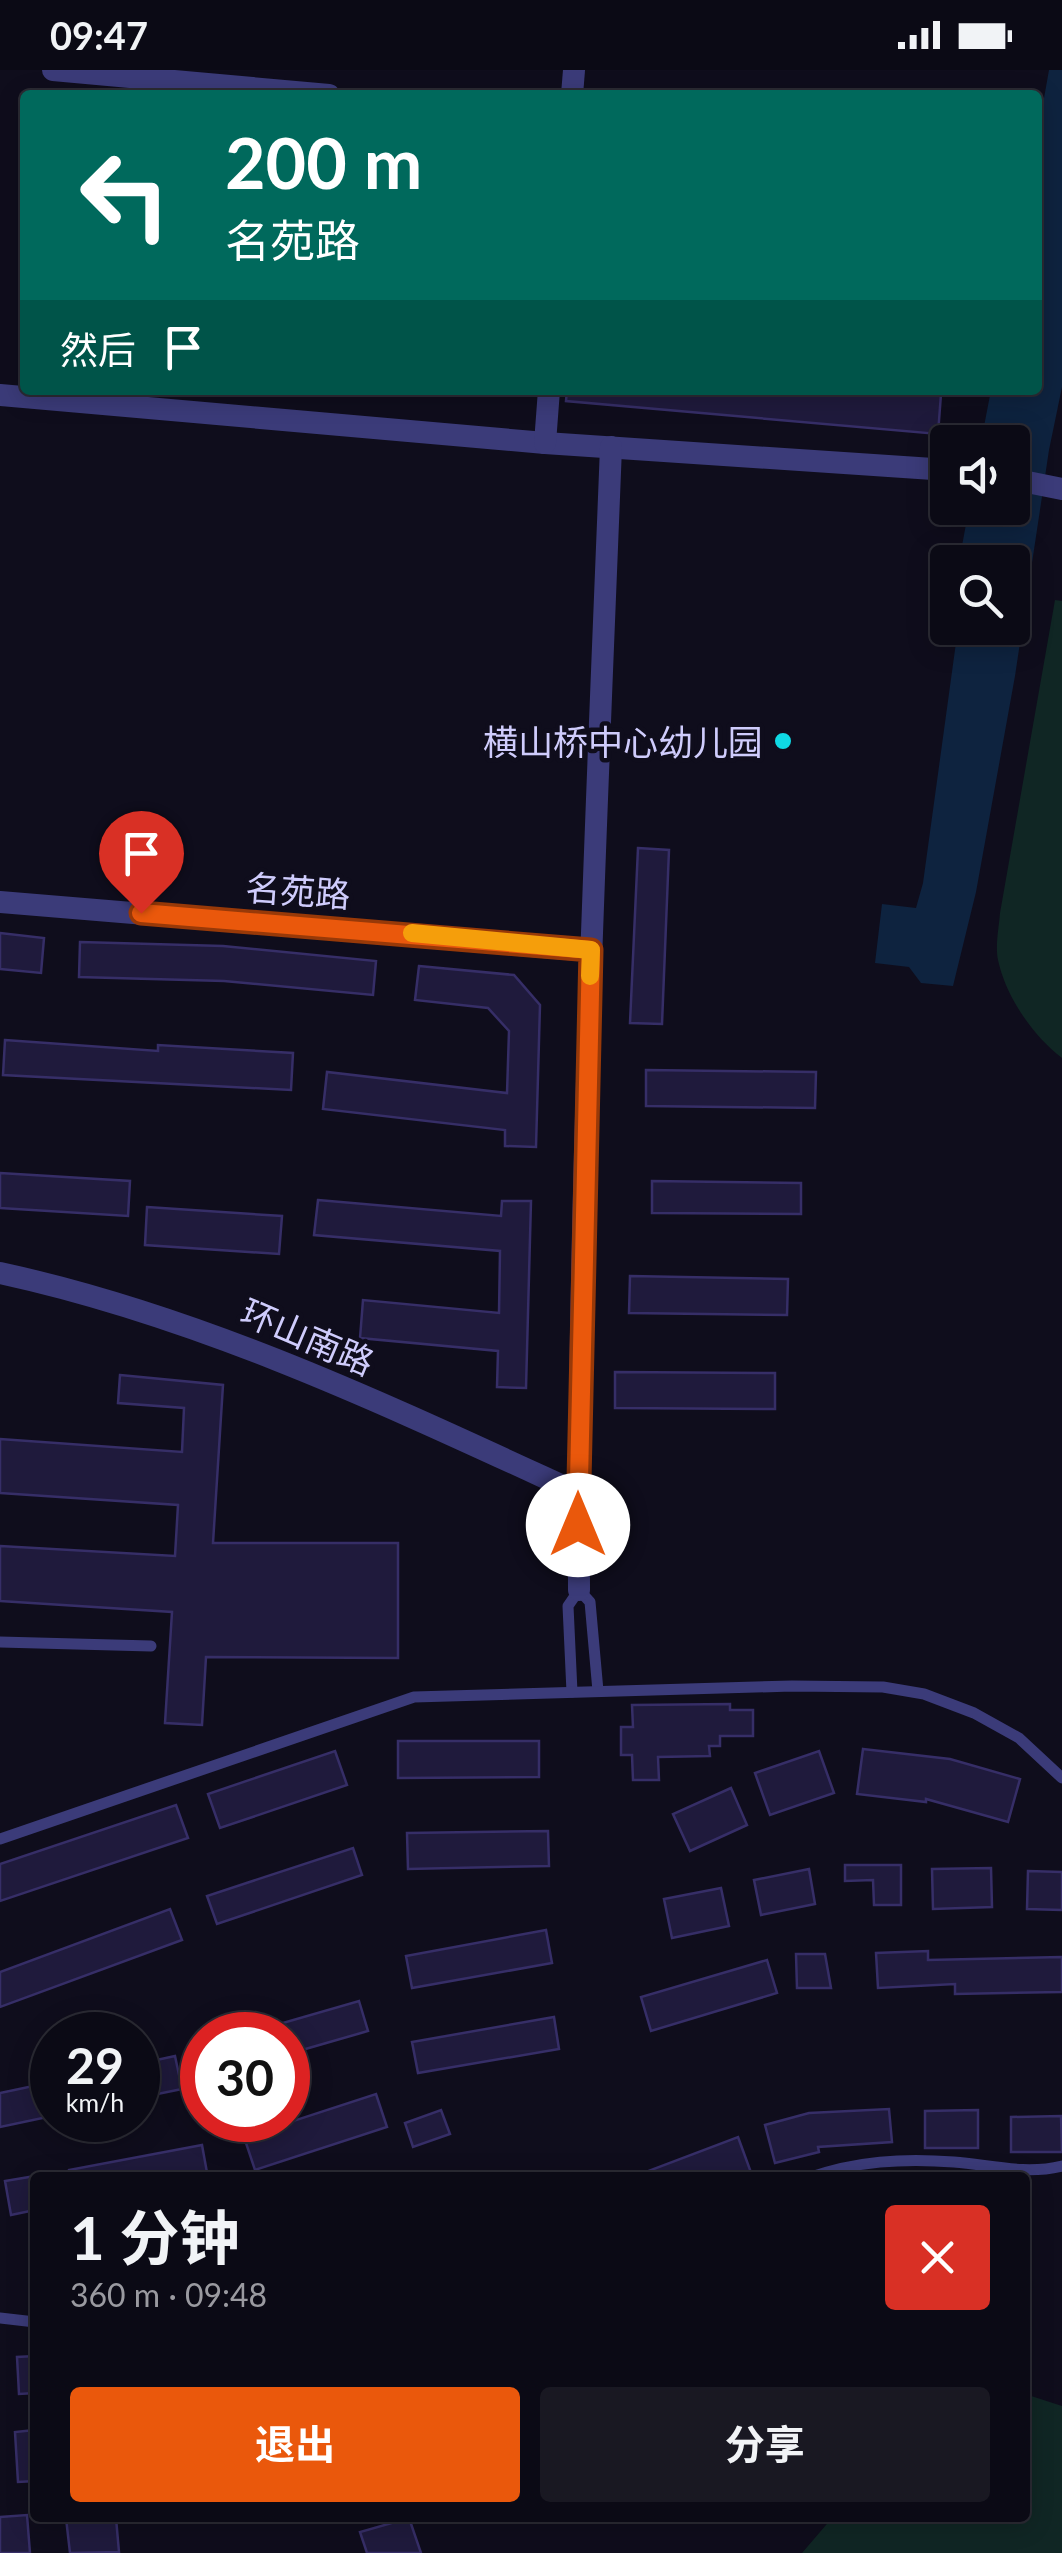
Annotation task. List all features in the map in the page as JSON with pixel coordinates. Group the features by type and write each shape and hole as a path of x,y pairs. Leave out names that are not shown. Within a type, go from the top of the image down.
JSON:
{"street":[{"path":"53,70 298,90"},
{"path":"545,443 549,395"},
{"path":"0,396 240,402 545,443 930,469"},
{"path":"579,1590 591,950 610,448"},
{"path":"1030,483 1060,488"},
{"name":"名苑路","path":"0,902 591,950"},
{"name":"环山南路","path":"0,1273 76,1289 216,1334 578,1492"}],"lane":[{"path":"572,1692 568,1606 579,1590 590,1602 598,1691"},
{"path":"0,1642 151,1646"},
{"path":"0,1839 414,1697 883,1687 924,1694 974,1714 1019,1738 1062,1778"},
{"path":"825,2172 892,2160 955,2162 1026,2171 1062,2166"},
{"path":"0,2318 30,2321"}],"green space":[{"path":"1055,600 1062,601 1062,1058 1031,1027 1014,1001 1002,974 997,949"},
{"path":"1030,2396 1062,2406 1062,2553 802,2553 829,2522 1030,2522"}],"water":[{"path":"1049,70 1062,70 1062,387 1030,576 1030,545 962,545 966,525 1030,525 1030,425 984,425 990,395 1042,395 1042,109"},
{"path":"956,645 1020,645 976,892 953,986 921,983 909,967 875,963 882,904 916,908 923,883"}],"building":[{"path":"567,395 941,395 939,425 930,425 930,433 566,401"},
{"path":"638,848 669,850 662,1024 630,1023"},
{"path":"0,933 44,938 41,973 0,969"},
{"path":"80,942 223,946 376,961 373,995 224,981 79,977"},
{"path":"419,966 514,975 540,1005 536,1147 505,1146 505,1130 323,1109 327,1072 507,1093 509,1031 488,1008 415,1000"},
{"path":"5,1040 158,1051 158,1045 293,1053 291,1090 3,1075"},
{"path":"646,1070 816,1072 815,1108 646,1106"},
{"path":"0,1173 130,1181 128,1216 0,1208"},
{"path":"652,1181 801,1183 801,1214 652,1213"},
{"path":"318,1200 501,1216 502,1201 531,1201 526,1388 497,1387 498,1351 360,1338 363,1300 499,1313 500,1251 314,1235"},
{"path":"147,1207 282,1216 279,1254 145,1245"},
{"path":"630,1276 788,1279 787,1315 629,1313"},
{"path":"615,1372 775,1373 775,1409 615,1408"},
{"path":"120,1375 223,1385 213,1543 398,1543 398,1658 206,1657 202,1725 165,1723 172,1612 0,1601 0,1546 175,1556 178,1505 0,1493 0,1439 182,1452 184,1408 118,1403"},
{"path":"730,1704 730,1710 753,1710 753,1736 720,1736 720,1746 709,1746 710,1756 658,1757 659,1780 633,1780 632,1755 621,1755 621,1727 633,1727 632,1705"},
{"path":"398,1741 539,1741 539,1777 398,1778"},
{"path":"863,1749 950,1759 1020,1779 1008,1822 926,1799 857,1794"},
{"path":"335,1751 347,1785 220,1828 208,1794"},
{"path":"819,1751 834,1793 770,1815 755,1773"},
{"path":"731,1788 747,1825 690,1851 673,1814"},
{"path":"176,1805 188,1838 0,1901 0,1864"},
{"path":"548,1831 549,1866 408,1869 407,1833"},
{"path":"353,1848 362,1875 217,1924 207,1896"},
{"path":"845,1865 901,1865 901,1905 874,1905 873,1880 845,1881"},
{"path":"991,1868 992,1907 933,1909 932,1869"},
{"path":"809,1869 815,1904 761,1915 754,1880"},
{"path":"1028,1871 1062,1872 1062,1910 1027,1909"},
{"path":"721,1888 729,1926 672,1938 664,1899"},
{"path":"170,1909 182,1940 0,2007 0,1972"},
{"path":"546,1930 552,1963 412,1988 406,1956"},
{"path":"928,1951 928,1960 1062,1957 1062,1992 955,1994 955,1984 878,1988 876,1953"},
{"path":"796,1954 825,1954 831,1988 797,1988"},
{"path":"767,1960 777,1993 651,2031 641,1997"},
{"path":"359,2001 368,2031 310,2048 310,2015"},
{"path":"554,2017 559,2049 418,2073 412,2042"},
{"path":"175,2056 180,2089 160,2094 160,2059"},
{"path":"30,2087 30,2121 0,2127 0,2093"},
{"path":"376,2094 387,2127 255,2170 246,2142 310,2142 310,2116"},
{"path":"889,2109 892,2142 818,2147 819,2152 775,2163 765,2125 809,2113"},
{"path":"441,2110 450,2134 413,2147 405,2123"},
{"path":"978,2110 978,2148 925,2148 925,2111"},
{"path":"1061,2116 1062,2152 1011,2152 1011,2117"},
{"path":"738,2137 751,2172 646,2172"},
{"path":"202,2145 207,2172 69,2172"},
{"path":"30,2177 30,2211 11,2215 5,2181"},
{"path":"30,2356 30,2393 19,2394 17,2357"},
{"path":"30,2430 30,2481 18,2482 15,2432"},
{"path":"27,2515 30,2553 0,2553 0,2517"},
{"path":"66,2522 116,2522 119,2552 70,2553"},
{"path":"410,2522 421,2553 367,2553 360,2532"}],"slow traffic":[{"path":"412,933 591,950 590,976"}],"place":[{"name":"横山桥中心幼儿园","path":"783,741"}],"route":[{"path":"141,913 591,950 578,1525"}]}
